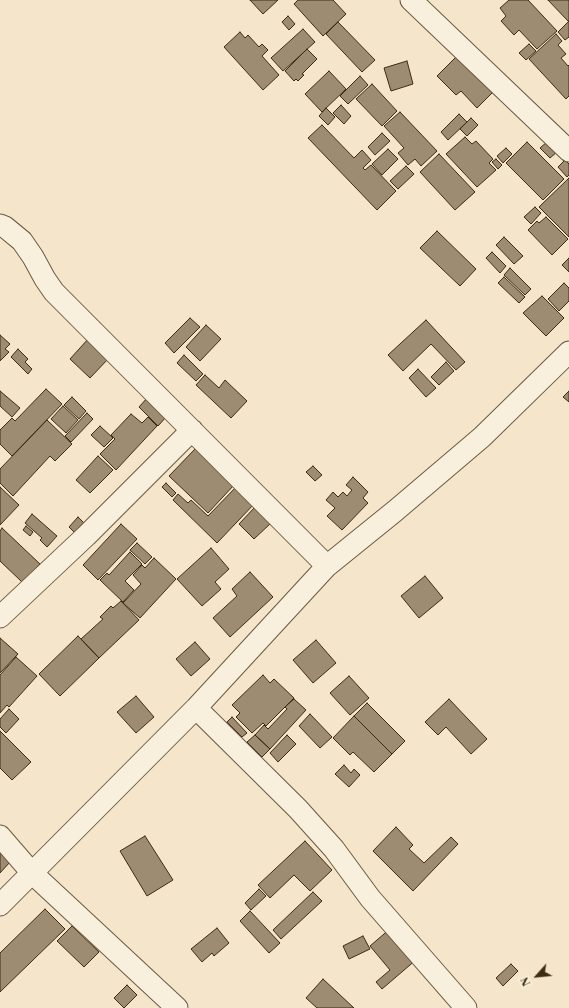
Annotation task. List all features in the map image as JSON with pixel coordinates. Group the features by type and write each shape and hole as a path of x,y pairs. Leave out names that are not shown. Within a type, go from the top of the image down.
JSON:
{"street":[{"path":"411,0 569,151"},
{"path":"0,225 5,227 22,241 54,292 327,566"},
{"path":"0,905 196,708 327,566 395,511 482,437 569,352"},
{"path":"0,617 86,536 192,430"},
{"path":"196,708 298,809 334,849 370,898 466,1008"},
{"path":"0,836 32,873 177,1008"}],"building":[{"path":"250,0 278,0 263,14"},
{"path":"298,0 333,0 346,14 323,36 294,4"},
{"path":"509,0 528,0 557,31 537,49 519,30 514,35 501,21 506,16 500,8"},
{"path":"548,0 569,0 569,21 568,21"},
{"path":"288,16 295,24 289,30 282,22"},
{"path":"569,21 569,37 565,40 558,32"},
{"path":"338,22 375,60 362,72 326,34"},
{"path":"303,29 315,42 283,71 271,58"},
{"path":"240,32 245,38 248,35 259,47 262,44 268,50 262,56 279,75 263,90 224,47"},
{"path":"556,34 562,41 558,45 566,54 561,58 568,66 569,65 569,96 566,99 529,59"},
{"path":"529,44 536,51 526,60 519,53"},
{"path":"307,49 317,59 302,74 304,75 298,81 296,79 294,81 285,71"},
{"path":"458,55 493,92 477,108 461,91 456,95 437,76"},
{"path":"407,61 413,84 391,91 384,68"},
{"path":"329,71 346,89 322,112 305,94"},
{"path":"360,76 368,85 348,104 340,96"},
{"path":"372,84 397,111 382,126 356,99"},
{"path":"341,105 351,116 344,124 333,113"},
{"path":"326,108 335,117 328,125 319,116"},
{"path":"400,112 437,151 421,166 415,159 408,165 398,153 404,148 384,126"},
{"path":"459,114 467,122 448,140 441,132"},
{"path":"471,118 478,125 467,136 460,129"},
{"path":"322,125 354,158 362,150 371,160 363,168 365,170 371,165 396,191 377,210 308,138"},
{"path":"382,133 390,141 375,155 368,147"},
{"path":"465,137 472,144 476,141 493,159 489,163 496,170 477,187 446,154"},
{"path":"527,142 564,179 543,200 506,163"},
{"path":"547,142 557,152 550,158 540,148"},
{"path":"506,148 512,154 503,163 497,156"},
{"path":"388,149 398,159 382,175 372,164"},
{"path":"439,154 475,192 455,210 420,172"},
{"path":"496,159 502,165 498,169 492,162"},
{"path":"565,160 569,164 569,175 567,177 558,167"},
{"path":"406,166 414,174 398,189 390,181"},
{"path":"569,178 569,237 539,207"},
{"path":"535,207 541,213 531,224 524,217"},
{"path":"546,217 568,239 552,255 528,230 537,221 539,223"},
{"path":"437,231 476,269 460,286 420,248"},
{"path":"504,237 523,256 514,264 496,245"},
{"path":"492,252 506,266 500,273 486,258"},
{"path":"569,258 569,272 562,265"},
{"path":"510,268 531,289 525,295 504,275"},
{"path":"504,277 525,297 519,303 498,283"},
{"path":"564,283 569,288 569,301 559,311 548,299"},
{"path":"542,296 564,318 546,336 523,313"},
{"path":"190,318 200,327 174,353 165,343"},
{"path":"426,320 465,362 456,370 431,344 403,371 388,355"},
{"path":"206,325 221,339 200,361 186,347"},
{"path":"0,335 10,344 5,349 9,352 0,361"},
{"path":"89,338 109,358 90,378 70,359"},
{"path":"18,349 28,359 25,362 32,369 28,374 11,357"},
{"path":"184,355 203,374 196,381 177,363"},
{"path":"446,362 454,371 439,385 431,377"},
{"path":"418,369 436,388 426,397 409,378"},
{"path":"205,375 219,388 225,380 247,401 231,418 196,385"},
{"path":"46,389 62,404 12,456 0,444 0,430 12,418 15,421"},
{"path":"0,391 20,408 12,417 0,406"},
{"path":"569,391 569,402 563,397"},
{"path":"72,397 86,411 79,419 64,405"},
{"path":"148,397 167,416 158,426 139,407"},
{"path":"63,406 78,420 66,433 51,419"},
{"path":"87,413 93,419 71,442 65,436"},
{"path":"131,414 142,423 148,417 157,426 116,470 100,454 115,439 111,435"},
{"path":"47,420 72,444 55,461 50,456 13,496 0,483 0,469"},
{"path":"100,426 113,438 104,447 91,435"},
{"path":"196,448 234,485 208,513 169,476"},
{"path":"98,456 113,470 90,493 76,480"},
{"path":"313,466 322,475 315,481 306,472"},
{"path":"353,477 368,492 363,498 368,503 342,530 327,516 335,508 326,500 333,492 338,497 343,492 347,496 352,490 346,485"},
{"path":"166,483 176,493 172,497 162,487"},
{"path":"238,485 256,502 217,543 173,500 178,494 188,503 191,500 208,516"},
{"path":"0,487 19,505 0,525"},
{"path":"255,507 271,523 254,539 239,524"},
{"path":"32,514 57,536 47,547 40,540 42,538 25,523"},
{"path":"78,517 86,525 77,535 69,527"},
{"path":"121,524 137,539 98,580 83,565"},
{"path":"26,526 33,532 30,536 23,530"},
{"path":"2,528 40,564 22,582 0,561 0,531"},
{"path":"137,543 152,557 145,564 130,550"},
{"path":"211,548 229,569 215,582 221,589 202,606 177,579"},
{"path":"130,552 142,564 125,581 134,590 123,602 100,580 107,573 109,575"},
{"path":"154,558 176,579 140,618 123,603 141,584 133,575 142,565 145,568"},
{"path":"250,572 273,597 230,637 213,618 237,596 232,589"},
{"path":"425,576 443,598 419,618 401,596"},
{"path":"121,601 139,620 99,658 81,639 103,619 100,617 111,606 113,608"},
{"path":"78,636 99,658 60,696 39,674"},
{"path":"0,638 18,654 0,673"},
{"path":"316,640 336,663 313,683 293,660"},
{"path":"195,642 210,659 191,676 176,659"},
{"path":"16,657 37,676 9,707 7,705 0,713 0,675"},
{"path":"263,675 270,683 274,679 294,698 266,726 263,723 252,733 236,717 240,713 232,705"},
{"path":"349,676 369,698 350,715 330,693"},
{"path":"136,696 154,717 136,733 117,712"},
{"path":"294,699 306,710 270,749 255,735 264,725 268,729 287,709 285,707"},
{"path":"449,699 487,739 471,754 446,727 438,735 425,722"},
{"path":"367,703 405,741 392,754 354,716"},
{"path":"9,709 19,719 6,733 0,727 0,719"},
{"path":"310,714 332,737 320,748 299,726"},
{"path":"354,716 392,754 374,772 353,752 350,755 333,738"},
{"path":"232,717 247,733 242,737 227,722"},
{"path":"0,731 31,762 12,780 0,768"},
{"path":"255,735 270,749 262,757 247,742"},
{"path":"287,735 296,744 278,762 270,753"},
{"path":"344,765 351,773 354,769 360,775 349,787 335,774"},
{"path":"396,827 413,845 409,849 424,863 451,837 458,844 413,891 373,851"},
{"path":"145,836 173,880 147,896 120,851"},
{"path":"305,841 332,870 310,891 294,875 270,898 258,885"},
{"path":"0,851 11,861 0,873"},
{"path":"259,889 266,896 251,910 245,903"},
{"path":"313,892 322,901 281,939 273,930"},
{"path":"45,909 65,929 0,992 0,953"},
{"path":"250,911 280,943 269,953 240,921"},
{"path":"72,926 99,952 84,967 57,941"},
{"path":"217,928 229,943 214,956 212,953 202,962 191,949"},
{"path":"391,928 417,959 382,989 376,982 390,970 370,946"},
{"path":"363,936 370,949 349,959 343,946"},
{"path":"511,964 518,971 503,986 496,978"},
{"path":"323,979 354,1008 317,1008 306,998"},
{"path":"127,985 137,995 124,1008 114,998"}]}
